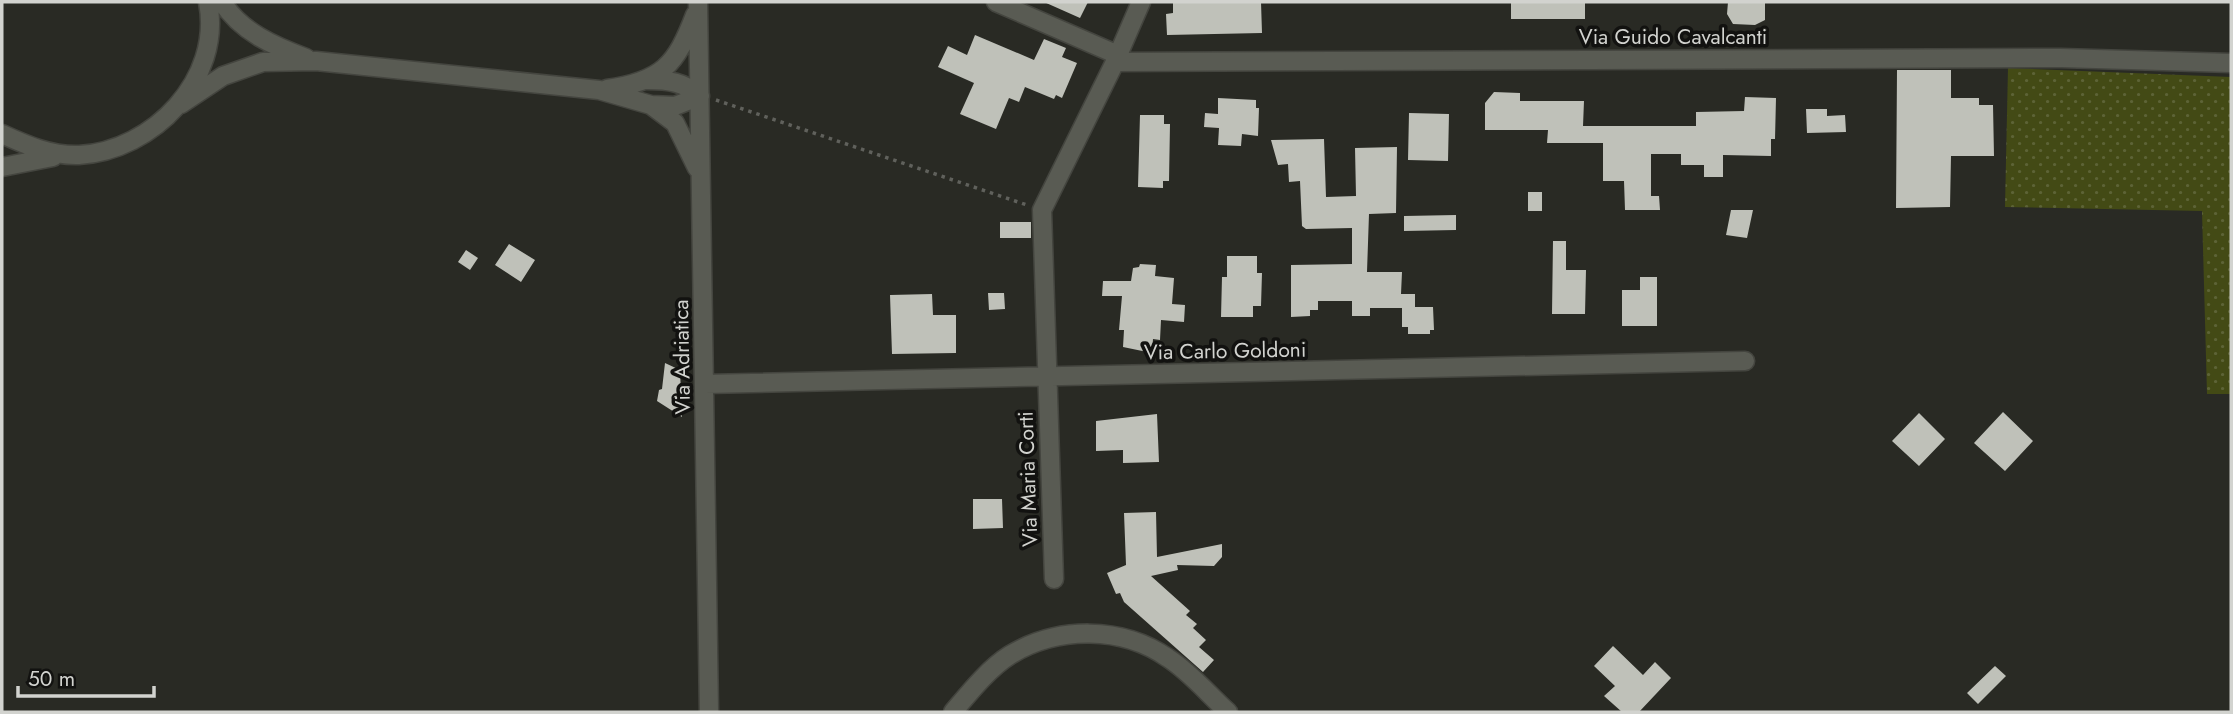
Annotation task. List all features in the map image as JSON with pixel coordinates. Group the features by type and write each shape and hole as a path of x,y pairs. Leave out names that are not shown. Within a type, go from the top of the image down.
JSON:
{"street":[{"path":"181,104 203,62 210,16 208,2"},
{"path":"222,2 228,12 266,44 316,61"},
{"path":"996,2 1117,59"},
{"path":"1042,210 1117,59 1141,2"},
{"path":"647,80 669,67 682,48 698,5"},
{"name":"Via Adriatica","path":"698,5 709,712"},
{"name":"Via Guido Cavalcanti","path":"1117,59 2061,58 2231,63"},
{"path":"2,167 117,148 152,131 181,104 223,76 263,62 316,61 598,90 651,105 675,106 701,96"},
{"path":"598,90 647,80 667,80 687,85 701,96"},
{"path":"651,105 676,123 702,180"},
{"path":"2,134 36,150 78,155"},
{"name":"Via Maria Corti","path":"1042,210 1054,579"},
{"name":"Via Carlo Goldoni","path":"705,384 1745,361"},
{"path":"953,712 1008,656 1033,643 1066,635 1102,633 1136,642 1169,658 1228,712"}],"path":[{"path":"701,96 1042,210"}],"green space":[{"path":"2008,68 2231,77 2231,394 2207,394 2202,211 2005,207"}],"building":[{"path":"1044,2 1088,2 1080,18"},
{"path":"1173,2 1261,2 1262,33 1167,35 1166,14 1173,13"},
{"path":"1511,2 1585,2 1585,19 1511,19"},
{"path":"1728,2 1765,2 1765,20 1755,25 1733,24 1727,14"},
{"path":"975,35 1034,60 1044,39 1066,48 1062,57 1077,63 1062,98 1056,95 1054,99 1025,87 1019,102 1009,98 996,129 960,114 974,83 938,67 948,46 967,55"},
{"path":"1897,70 1951,70 1951,98 1979,98 1979,105 1993,105 1994,156 1951,156 1950,207 1896,208"},
{"path":"1494,92 1520,93 1520,101 1584,101 1583,126 1696,126 1696,112 1744,111 1745,97 1776,98 1775,139 1771,139 1771,156 1723,155 1723,177 1704,177 1704,165 1681,165 1681,154 1651,154 1651,196 1659,196 1660,210 1625,210 1624,181 1603,181 1603,143 1547,143 1548,130 1485,130 1485,103"},
{"path":"1218,98 1256,100 1256,108 1259,108 1258,136 1242,134 1241,146 1218,145 1219,128 1204,127 1205,113 1218,114"},
{"path":"1806,109 1827,109 1827,116 1845,115 1846,132 1807,133"},
{"path":"1409,113 1449,114 1448,161 1408,160"},
{"path":"1140,115 1164,115 1164,124 1170,124 1169,181 1163,181 1163,188 1138,187"},
{"path":"1324,139 1326,197 1356,196 1355,148 1397,147 1396,213 1369,214 1367,272 1402,272 1401,294 1415,294 1415,307 1433,307 1434,330 1430,330 1430,334 1408,334 1408,327 1402,327 1402,308 1370,308 1370,316 1352,316 1352,301 1318,301 1318,310 1310,310 1310,316 1291,317 1291,265 1352,264 1352,228 1306,229 1302,226 1300,181 1289,182 1288,164 1278,165 1271,140"},
{"path":"1528,192 1542,192 1542,211 1528,211"},
{"path":"1731,210 1753,210 1747,238 1726,235"},
{"path":"1456,215 1456,230 1404,231 1404,216"},
{"path":"1000,222 1031,222 1031,238 1000,238"},
{"path":"1553,241 1566,241 1566,270 1586,270 1585,314 1552,314"},
{"path":"509,244 535,260 521,282 495,265"},
{"path":"466,250 478,258 470,270 458,262"},
{"path":"1227,256 1257,256 1257,273 1262,273 1261,306 1253,306 1253,317 1221,317 1222,277 1227,277"},
{"path":"1140,264 1156,265 1155,276 1174,278 1172,304 1185,305 1184,322 1161,320 1160,340 1153,339 1152,353 1123,347 1124,330 1119,330 1122,296 1102,296 1103,281 1131,281 1133,268 1139,267"},
{"path":"1640,277 1657,277 1657,326 1622,326 1622,290 1640,290"},
{"path":"988,293 1004,293 1005,309 989,310"},
{"path":"932,294 933,315 956,315 956,353 892,354 890,295"},
{"path":"665,363 680,370 682,417 657,401 659,390 662,389"},
{"path":"2003,412 2033,441 2005,471 1974,443"},
{"path":"1919,413 1945,439 1919,466 1892,441"},
{"path":"1157,414 1159,462 1123,463 1123,450 1096,451 1096,421"},
{"path":"973,499 1002,499 1003,528 973,529"},
{"path":"1156,512 1157,557 1222,544 1222,557 1214,566 1177,565 1178,570 1151,576 1190,611 1186,615 1197,624 1193,628 1206,640 1199,647 1214,660 1203,672 1124,602 1120,593 1116,594 1107,573 1126,565 1124,513"},
{"path":"1613,646 1643,675 1655,662 1671,678 1639,712 1622,712 1604,696 1615,686 1594,666"},
{"path":"1995,666 2006,676 1978,704 1967,693"}]}
